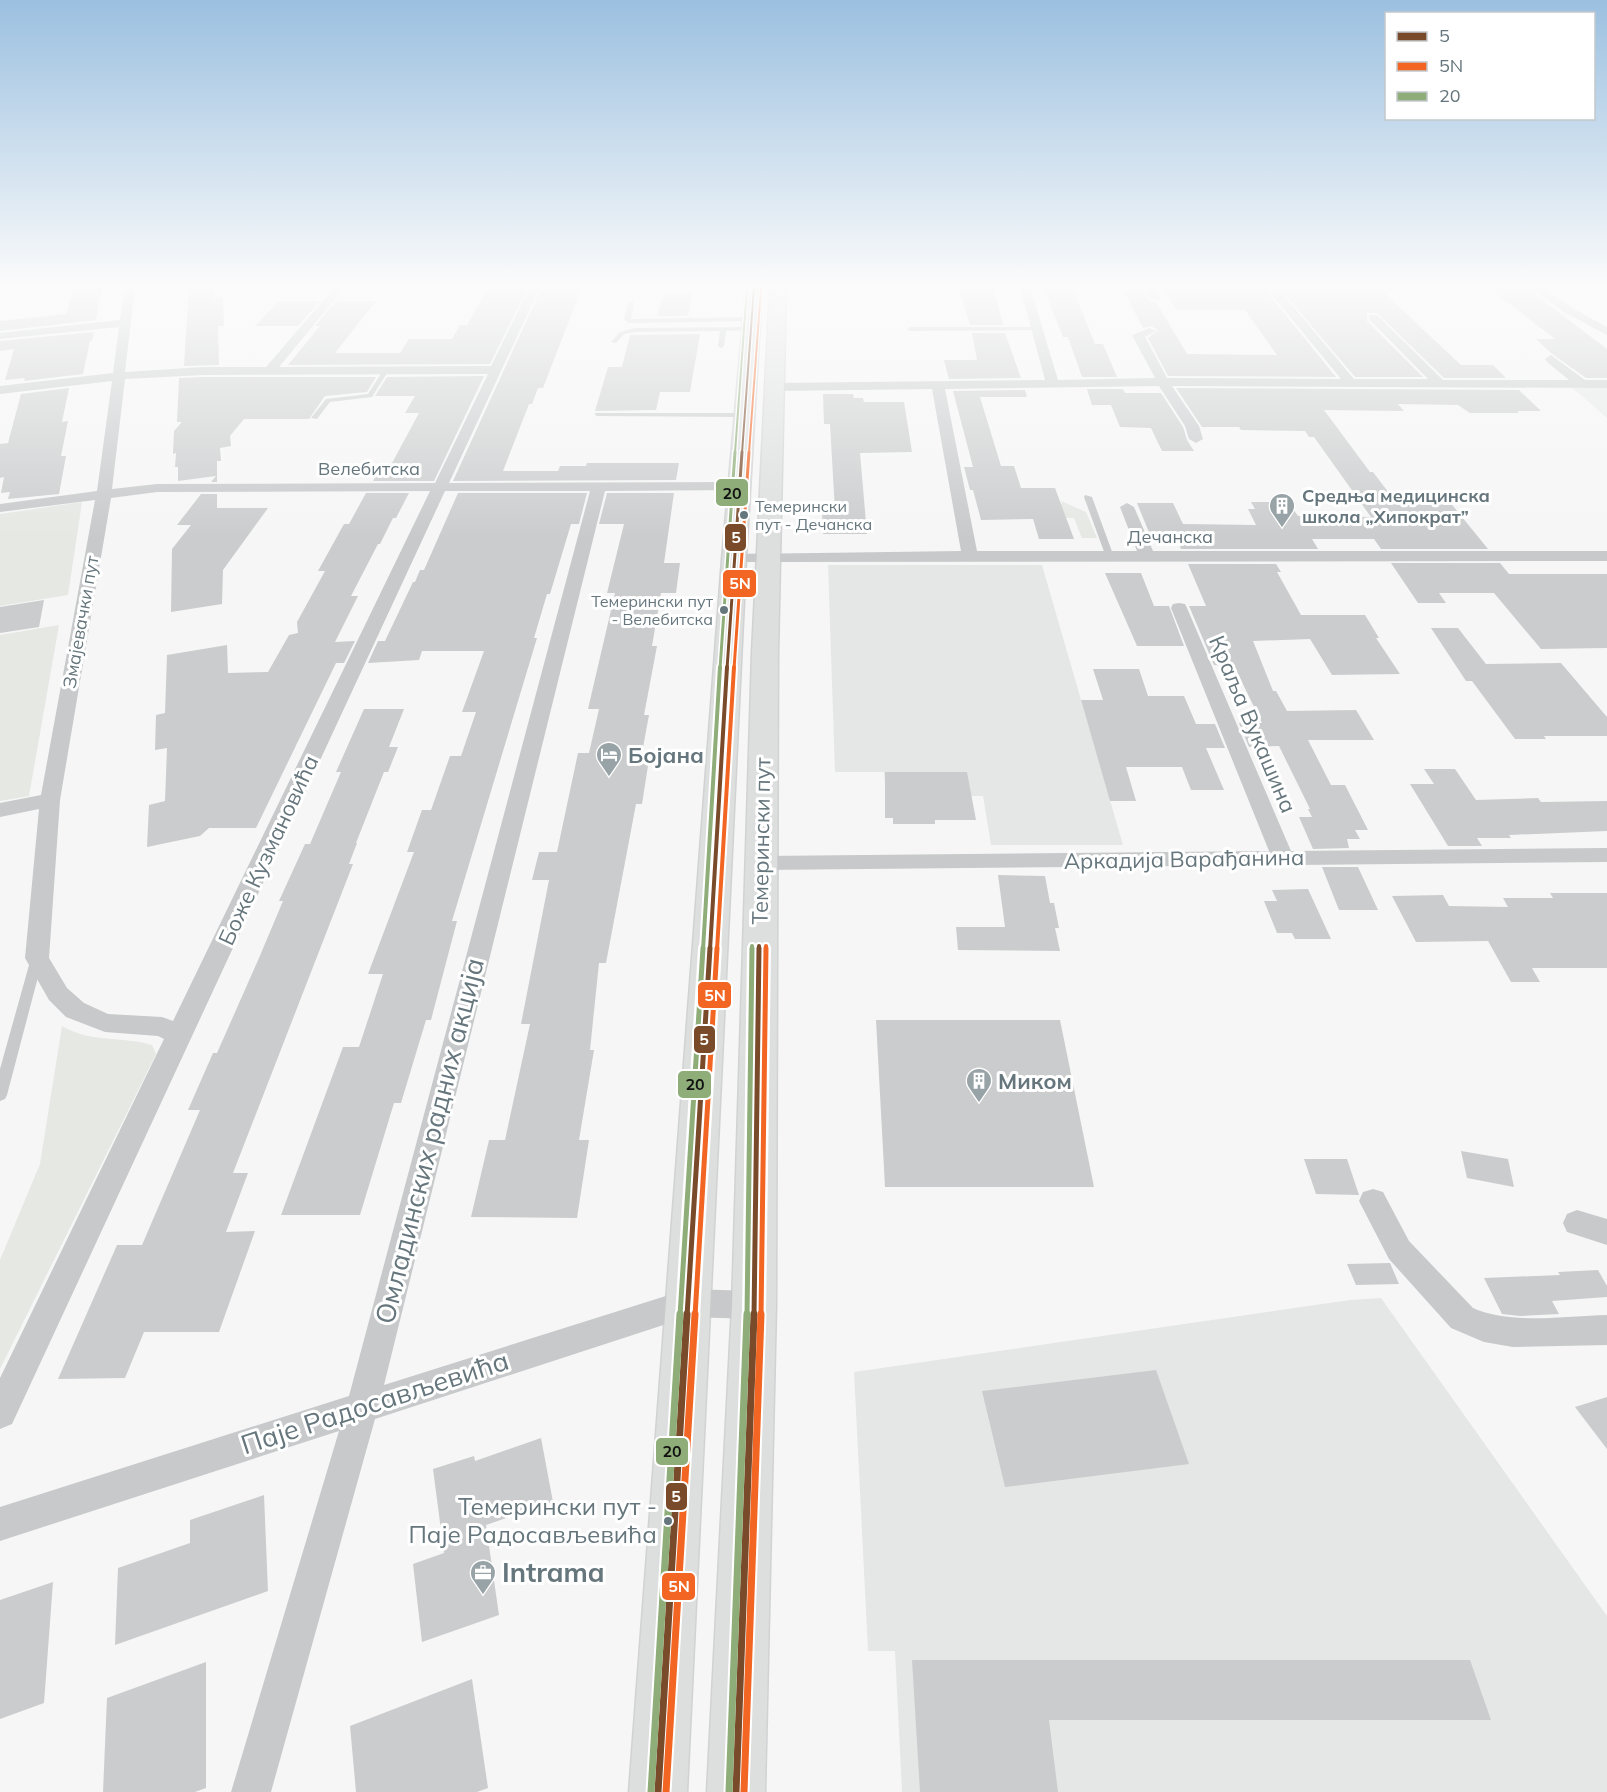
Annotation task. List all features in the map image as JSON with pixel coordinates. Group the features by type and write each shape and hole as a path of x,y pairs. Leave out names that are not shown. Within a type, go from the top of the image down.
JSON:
{"main road":[{"name":"Темерински пут","path":"736,1792 754,1305 761,863 751,559 740,486 748,371"},
{"name":"Темерински пут","path":"657,1792 688,1304 751,559 776,387 776,371"}],"street":[{"name":"Змајевачки пут","path":"37,958 50,800 104,494 120,371"},
{"path":"0,390 119,376 254,371"},
{"name":"Боже Кузмановића","path":"0,1413 494,371"},
{"path":"1049,371 1053,385"},
{"path":"1157,371 1192,426 1196,439"},
{"path":"1341,371 1351,383"},
{"path":"1427,371 1440,384"},
{"path":"1565,371 1582,384"},
{"path":"776,387 1163,382 1607,384"},
{"path":"938,385 970,556"},
{"name":"Велебитска","path":"0,508 157,488 437,489 740,486"},
{"name":"Омладинских радних акција","path":"251,1792 362,1407 598,488"},
{"path":"1127,507 1147,556"},
{"name":"Дечанска","path":"751,559 970,556 1607,556"},
{"name":"Краља Вукашина","path":"1179,608 1283,858"},
{"path":"0,810 50,800"},
{"name":"Аркадија Варађанина","path":"761,863 1607,855"},
{"path":"37,958 58,994 75,1010 105,1023 162,1027 180,1036"},
{"path":"1373,1201 1399,1250 1462,1318 1484,1329 1513,1332 1607,1330"},
{"path":"1577,1223 1607,1232"},
{"name":"Паје Радосављевића","path":"0,1524 688,1304 754,1305"}],"lane":[{"path":"315,418 328,400 370,396 386,371"},
{"path":"597,414 745,415"},
{"path":"1088,497 1110,557"},
{"name":"Змајевачки пут","path":"0,1095 37,958"}],"shaded area":[{"path":"1572,388 1607,388 1607,418 1581,395"},
{"path":"1061,501 1086,512 1097,538 1082,538 1074,518 1032,518 1028,504 1062,504"},
{"path":"82,502 68,595 0,606 0,514"},
{"path":"828,565 1042,565 1123,845 991,845 983,796 886,796 884,772 835,772"},
{"path":"59,625 29,796 0,801 0,635"},
{"path":"62,1026 84,1035 152,1045 156,1054 0,1369 0,1260 40,1164"},
{"path":"1381,1298 1607,1616 1607,1792 902,1792 895,1651 868,1651 854,1372 1350,1300"}],"building":[{"path":"8,371 84,371 83,374 24,381 25,378 5,380"},
{"path":"504,371 550,371 543,388 538,388 532,404 529,404 503,471 558,471 560,466 586,466 587,463 679,463 676,480 453,481"},
{"path":"607,371 694,371 690,392 660,392 656,410 595,411"},
{"path":"947,371 1018,371 1021,378 949,379"},
{"path":"1080,371 1114,371 1117,377 1082,377"},
{"path":"1165,371 1331,371 1336,377 1168,376"},
{"path":"1350,371 1417,371 1423,377 1355,377"},
{"path":"1436,371 1499,371 1506,378 1444,378"},
{"path":"1576,371 1607,371 1607,378 1586,378"},
{"path":"484,376 434,481 373,481 383,463 392,463 419,413 405,413 415,396 375,396 387,377"},
{"path":"376,377 367,392 325,396 309,419 244,419 230,436 231,446 220,448 221,461 217,461 217,482 211,482 216,476 178,481 178,467 175,467 176,453 173,454 174,431 182,422 177,422 179,378"},
{"path":"69,388 62,422 68,421 61,456 66,456 59,494 8,499 10,492 1,493 4,477 0,478 0,444 8,443 21,394"},
{"path":"1176,388 1519,390 1541,411 1470,413 1458,405 1398,404 1404,411 1324,410 1370,472 1373,472 1395,501 1449,501 1488,549 1381,549 1374,539 1312,539 1318,549 1181,549 1178,542 1153,542 1137,503 1173,503 1183,524 1256,525 1248,509 1255,509 1251,502 1282,502 1286,509 1293,509 1298,516 1371,517 1314,437 1309,437 1305,431 1202,427"},
{"path":"1087,389 1123,389 1125,393 1161,393 1183,427 1194,451 1162,451 1151,428 1120,427 1111,405 1092,405"},
{"path":"1025,390 1027,397 980,397 1001,466 1014,466 1021,488 1055,488 1074,539 1039,539 1033,519 981,520 973,490 970,490 964,467 973,467 953,391"},
{"path":"823,394 853,394 854,398 863,398 864,402 904,402 912,452 860,453 867,534 823,534 822,511 835,511 830,424 824,424"},
{"path":"366,493 409,493 396,518 393,518 378,544 351,596 358,596 335,642 355,641 344,663 336,663 256,828 209,828 200,836 147,847 149,805 165,801 167,748 155,750 156,715 165,713 167,655 227,645 228,673 268,672 289,635 298,633 297,622 325,571 318,571 344,524 349,524"},
{"path":"458,493 587,493 579,524 571,524 550,594 547,594 534,638 537,638 452,921 457,921 431,1020 426,1020 401,1103 394,1103 360,1215 281,1215 343,1047 359,1047 383,974 368,974 414,852 407,852 422,810 431,810 450,756 461,756 476,712 462,712 484,651 422,651 419,660 368,663 378,641 385,641 420,570 424,570"},
{"path":"607,493 674,493 664,563 680,563 676,593 661,593 652,646 657,646 644,715 649,715 642,753 650,753 642,804 636,804 606,963 599,963 590,1050 594,1050 579,1140 589,1140 577,1218 471,1217 489,1140 505,1140 530,1024 521,1024 549,880 532,880 539,852 557,852 578,753 589,753 599,709 588,709 615,593 607,593 624,524 599,524"},
{"path":"201,494 217,494 217,508 268,508 223,570 222,604 171,612 172,549 191,525 177,525"},
{"path":"1391,563 1500,563 1509,574 1607,574 1607,648 1541,649 1494,593 1439,593 1446,603 1418,603"},
{"path":"1188,564 1276,564 1281,572 1277,572 1301,615 1365,615 1379,638 1376,638 1400,674 1332,675 1310,639 1253,641 1273,691 1276,691 1287,711 1356,710 1374,740 1308,740 1331,785 1345,785 1368,830 1355,830 1360,839 1347,839 1349,848 1313,849 1299,817 1312,817 1308,809 1310,809 1279,746 1249,747 1239,723 1262,723 1234,666 1214,665 1189,606 1206,606"},
{"path":"1105,573 1141,573 1154,606 1169,606 1184,646 1137,646"},
{"path":"44,600 39,627 0,633 0,607"},
{"path":"1431,628 1458,628 1486,664 1561,663 1607,717 1607,736 1544,736 1546,739 1515,739 1472,681 1466,681"},
{"path":"1093,669 1139,669 1148,696 1184,696 1196,724 1215,724 1225,748 1206,748 1224,790 1191,790 1182,767 1126,767 1136,801 1110,801 1081,700 1103,700"},
{"path":"364,709 404,709 389,747 398,747 388,772 384,772 356,843 349,864 353,864 233,1173 248,1173 226,1232 255,1231 219,1332 144,1332 125,1378 58,1379 117,1245 142,1245 200,1110 188,1110 213,1053 217,1053 259,958 283,901 279,901 305,844 310,844 341,772 336,772"},
{"path":"1424,769 1455,769 1476,800 1538,798 1541,802 1607,801 1607,831 1509,835 1511,838 1477,838 1482,846 1448,846 1410,784 1434,784"},
{"path":"885,772 967,772 976,820 935,820 935,824 893,824 893,818 885,818"},
{"path":"1322,867 1358,867 1378,910 1339,910"},
{"path":"998,875 1045,876 1050,903 1054,903 1059,928 1055,928 1060,951 958,950 956,927 1005,927"},
{"path":"1308,889 1331,939 1295,939 1292,933 1277,933 1264,901 1277,901 1272,890"},
{"path":"1550,893 1607,893 1607,968 1532,968 1540,982 1511,982 1488,941 1416,942 1392,896 1443,895 1449,906 1508,907 1503,898 1553,898"},
{"name":"Миком","path":"876,1020 1060,1020 1094,1187 885,1187"},
{"path":"1461,1151 1508,1159 1514,1187 1467,1178"},
{"path":"1304,1159 1347,1159 1359,1195 1316,1194"},
{"path":"1390,1263 1399,1284 1356,1285 1347,1264"},
{"path":"1598,1270 1607,1286 1607,1297 1552,1301 1559,1314 1520,1316 1502,1314 1484,1278 1560,1275 1558,1272"},
{"path":"1156,1370 1189,1464 1005,1487 982,1391"},
{"path":"1607,1397 1607,1449 1575,1407"},
{"path":"541,1438 553,1502 486,1525 499,1615 422,1642 413,1564 444,1553 433,1469 474,1456 475,1461"},
{"path":"264,1495 268,1591 115,1645 118,1568 190,1543 190,1520"},
{"path":"53,1582 44,1703 0,1719 0,1600"},
{"path":"912,1660 1470,1660 1491,1720 1049,1720 1058,1792 920,1792"},
{"path":"206,1662 206,1788 195,1792 103,1792 107,1698"},
{"path":"472,1679 488,1788 477,1792 356,1792 350,1726"}],"transit line":[{"name":"20","path":"651,1792 727,559 741,371"},
{"name":"5","path":"658,1792 734,559 748,371"},
{"name":"5N","path":"666,1792 741,560 755,371"},
{"name":"20","path":"729,1792 747,1305 752,946"},
{"name":"5","path":"736,1792 754,1305 759,946"},
{"name":"5N","path":"744,1792 761,1305 766,946"}],"place":[{"name":"Темерински пут - Дечанска","path":"744,515"},
{"name":"Средња медицинска школа „Хипократ”","path":"1282,529"},
{"name":"Темерински пут - Велебитска","path":"724,610"},
{"name":"Бојана","path":"609,778"},
{"name":"Миком","path":"979,1104"},
{"name":"Темерински пут - Паје Радосављевића","path":"668,1521"},
{"name":"Intrama","path":"483,1596"}]}
